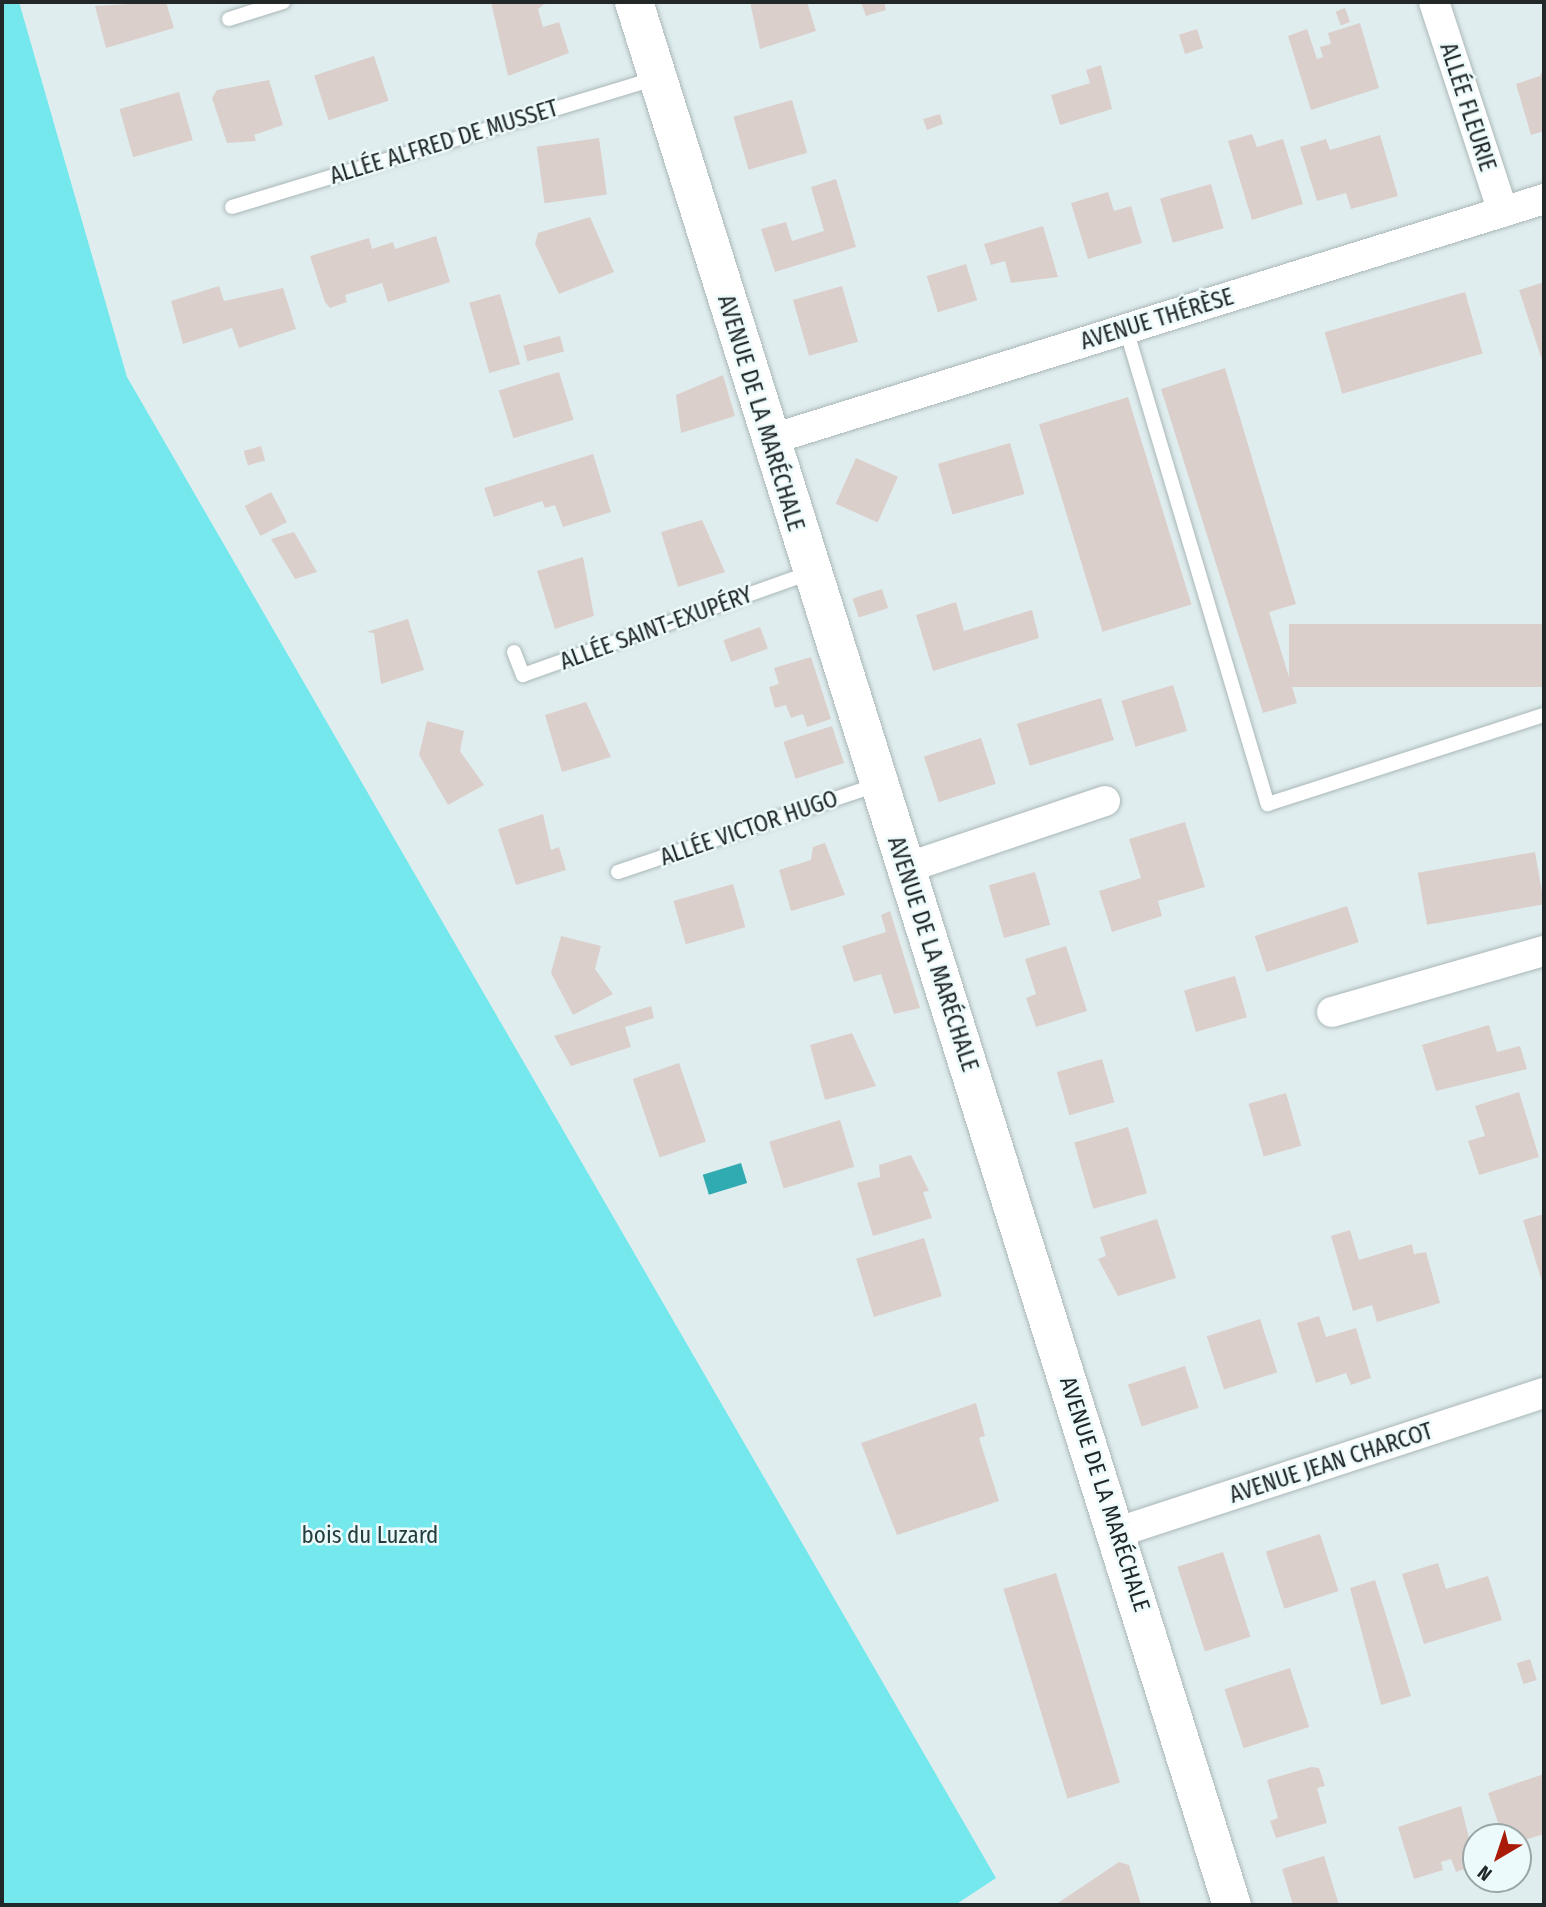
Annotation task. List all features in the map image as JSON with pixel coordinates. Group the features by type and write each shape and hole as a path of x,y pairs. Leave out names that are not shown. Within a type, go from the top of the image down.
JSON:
{"street":[{"name":"AVENUE DE LA MARÉCHALE","path":"634,2 769,440 1118,1532 1232,1905"},
{"name":"ALLÉE FLEURIE","path":"1434,2 1503,212"},
{"name":"AVENUE THÉRÈSE","path":"769,440 1544,199"},
{"path":"906,868 1105,801"},
{"path":"1332,1012 1544,951"},
{"name":"AVENUE JEAN CHARCOT","path":"1118,1532 1544,1393"}],"lane":[{"path":"229,19 283,2"},
{"name":"ALLÉE ALFRED DE MUSSET","path":"232,206 656,78"},
{"path":"1126,328 1268,804 1544,715"},
{"name":"ALLÉE SAINT-EXUPÉRY","path":"514,653 523,675 811,572"},
{"name":"ALLÉE VICTOR HUGO","path":"618,872 879,784"}],"green space":[{"name":"bois du Luzard","path":"2,2 19,2 127,377 996,1878 955,1905 2,1905"}],"shaded area":[{"path":"741,1163 747,1183 709,1195 703,1175"}],"building":[{"path":"166,2 174,28 106,48 95,6"},
{"path":"491,2 547,2 538,9 543,27 559,22 569,53 508,76"},
{"path":"750,2 807,2 816,31 760,49"},
{"path":"861,2 884,2 886,10 866,16"},
{"path":"1345,8 1350,22 1341,26 1336,11"},
{"path":"1360,23 1379,88 1311,110 1288,36 1307,29 1317,59 1323,57 1320,47 1331,44 1328,33"},
{"path":"1197,29 1203,48 1185,54 1179,35"},
{"path":"374,56 389,101 329,120 314,75"},
{"path":"1101,65 1112,109 1060,125 1051,95 1090,83 1086,70"},
{"path":"1544,67 1544,131 1531,135 1516,84 1540,76"},
{"path":"269,80 283,125 254,135 256,141 227,143 212,98 217,90"},
{"path":"179,92 193,140 133,157 119,109"},
{"path":"792,100 807,153 749,170 733,117"},
{"path":"940,114 943,124 927,130 923,119"},
{"path":"1252,134 1257,147 1283,139 1303,204 1252,220 1228,141"},
{"path":"1380,135 1398,196 1351,209 1346,193 1317,201 1300,147 1326,139 1330,150"},
{"path":"599,138 607,194 545,203 537,147"},
{"path":"836,179 856,247 775,272 761,229 786,222 792,241 824,231 811,187"},
{"path":"1211,184 1224,228 1173,243 1160,199"},
{"path":"1108,192 1114,211 1131,206 1142,243 1088,259 1071,203"},
{"path":"590,217 614,272 559,294 535,244 538,233"},
{"path":"1043,226 1058,277 1011,283 1005,261 991,265 984,244"},
{"path":"436,236 450,282 388,302 382,283 345,295 347,302 330,308 325,302 310,256 369,238 372,249 393,242 395,249"},
{"path":"966,264 977,300 938,312 927,276"},
{"path":"1544,282 1544,360 1542,360 1519,290"},
{"path":"219,286 224,301 283,288 296,329 239,348 232,328 183,344 171,301"},
{"path":"842,286 858,342 809,356 793,300"},
{"path":"1465,292 1483,354 1342,394 1325,332"},
{"path":"500,294 520,364 489,373 469,303"},
{"path":"560,336 564,351 527,361 523,346"},
{"path":"1225,368 1296,604 1269,612 1297,703 1263,713 1161,389"},
{"path":"559,372 574,420 513,438 499,390"},
{"path":"723,375 735,416 681,433 676,395"},
{"path":"1128,397 1191,605 1103,632 1039,424"},
{"path":"1010,443 1025,494 953,515 938,464"},
{"path":"261,446 265,460 248,465 244,451"},
{"path":"593,454 611,512 563,527 555,505 545,508 542,501 494,517 484,488"},
{"path":"856,458 898,477 878,522 836,504"},
{"path":"271,492 287,522 260,536 245,506"},
{"path":"702,520 725,572 678,587 661,532"},
{"path":"294,532 317,572 295,579 271,539"},
{"path":"583,557 594,616 555,629 537,571"},
{"path":"882,589 888,608 859,618 853,599"},
{"path":"956,602 964,631 1032,610 1039,638 933,671 916,615"},
{"path":"408,619 424,670 381,684 374,633 366,632"},
{"path":"1289,624 1544,624 1544,687 1289,687"},
{"path":"760,627 768,649 731,662 723,640"},
{"path":"811,657 831,719 807,727 803,714 791,718 786,705 775,708 769,687 779,684 774,668"},
{"path":"1173,685 1187,731 1135,747 1121,701"},
{"path":"1101,698 1114,740 1030,766 1017,724"},
{"path":"586,702 611,757 562,772 545,715"},
{"path":"427,721 464,731 460,751 484,785 448,805 419,755"},
{"path":"832,726 844,763 796,779 783,742"},
{"path":"981,738 996,784 939,802 924,757"},
{"path":"543,814 551,850 559,847 566,870 516,885 498,829"},
{"path":"1185,822 1205,887 1158,901 1162,916 1112,932 1099,891 1141,878 1129,839"},
{"path":"825,843 845,895 791,911 779,870 811,860 813,847"},
{"path":"1535,852 1544,904 1427,925 1418,873"},
{"path":"1035,872 1050,925 1004,938 989,885"},
{"path":"733,884 745,927 686,944 673,901"},
{"path":"1347,906 1359,942 1266,972 1255,936"},
{"path":"890,911 920,1008 894,1014 881,974 854,982 842,946 886,932 881,915"},
{"path":"561,936 601,946 595,969 613,994 573,1015 551,973"},
{"path":"1066,946 1087,1011 1036,1027 1026,998 1036,994 1025,959"},
{"path":"1235,976 1247,1017 1196,1032 1184,991"},
{"path":"651,1006 654,1018 625,1027 631,1047 571,1066 554,1036"},
{"path":"1489,1025 1497,1052 1520,1046 1527,1069 1436,1091 1422,1045"},
{"path":"852,1033 876,1086 825,1100 810,1045"},
{"path":"1102,1059 1114,1102 1069,1115 1057,1072"},
{"path":"679,1063 706,1141 660,1157 633,1079"},
{"path":"1519,1092 1539,1157 1479,1175 1468,1141 1485,1136 1475,1106"},
{"path":"1286,1093 1301,1146 1264,1157 1249,1104"},
{"path":"840,1120 854,1167 784,1188 769,1142"},
{"path":"1128,1127 1147,1193 1093,1209 1074,1142"},
{"path":"911,1155 929,1191 923,1192 932,1218 873,1236 857,1183 880,1177 879,1165"},
{"path":"1544,1214 1544,1288 1523,1220"},
{"path":"1157,1219 1176,1278 1118,1296 1098,1259 1106,1256 1100,1237"},
{"path":"1350,1230 1359,1260 1412,1244 1414,1254 1426,1252 1440,1303 1377,1322 1372,1305 1353,1311 1331,1236"},
{"path":"924,1238 942,1296 874,1317 856,1259"},
{"path":"1319,1316 1326,1337 1356,1328 1371,1378 1351,1385 1346,1373 1316,1383 1297,1323"},
{"path":"1260,1319 1277,1372 1224,1390 1207,1336"},
{"path":"1185,1366 1199,1408 1142,1426 1128,1385"},
{"path":"976,1403 985,1436 979,1438 999,1501 897,1535 861,1443"},
{"path":"1320,1534 1339,1591 1284,1609 1266,1552"},
{"path":"1223,1552 1251,1637 1205,1651 1177,1567"},
{"path":"1438,1563 1446,1589 1488,1576 1502,1620 1424,1644 1402,1574"},
{"path":"1056,1573 1120,1782 1067,1799 1003,1589"},
{"path":"1375,1580 1411,1696 1381,1705 1350,1588"},
{"path":"1530,1659 1537,1680 1523,1684 1517,1663"},
{"path":"1290,1668 1309,1727 1244,1748 1224,1689"},
{"path":"1311,1767 1319,1768 1325,1786 1317,1788 1327,1823 1276,1838 1270,1821 1278,1818 1267,1780"},
{"path":"1544,1774 1544,1834 1532,1838 1532,1823 1498,1823 1488,1793"},
{"path":"1461,1806 1465,1823 1462,1823 1462,1870 1456,1872 1451,1859 1441,1862 1443,1870 1414,1879 1398,1827"},
{"path":"1324,1856 1339,1905 1293,1905 1282,1869"},
{"path":"1119,1862 1129,1865 1141,1905 1055,1905"}]}
